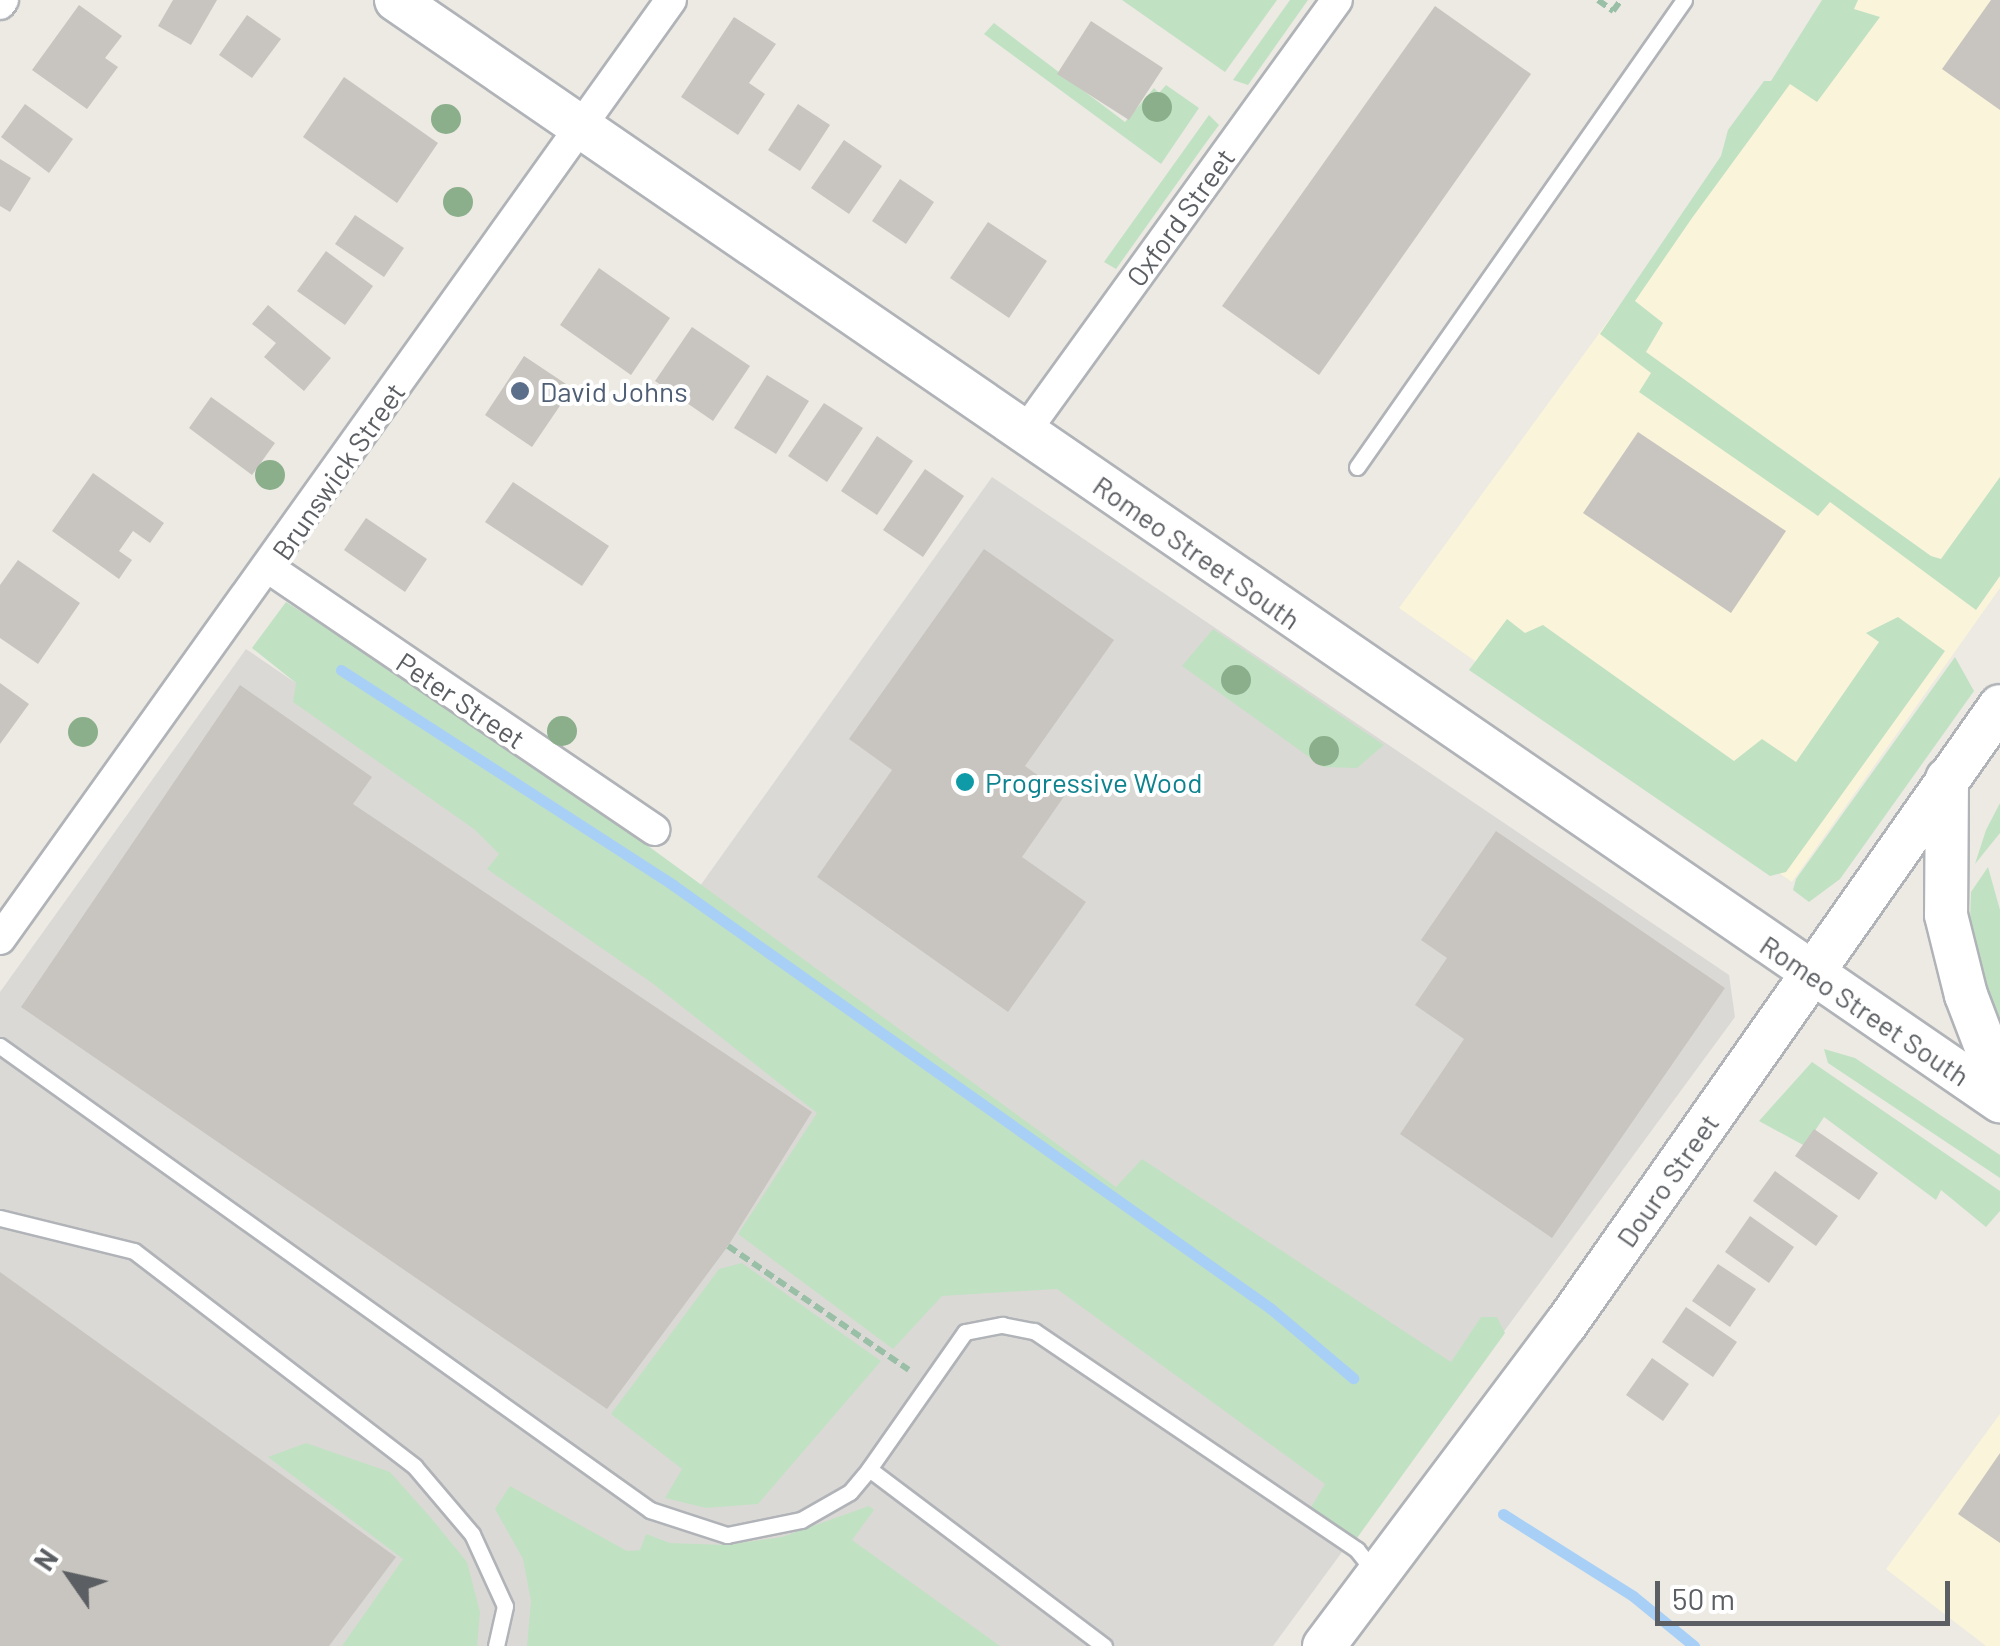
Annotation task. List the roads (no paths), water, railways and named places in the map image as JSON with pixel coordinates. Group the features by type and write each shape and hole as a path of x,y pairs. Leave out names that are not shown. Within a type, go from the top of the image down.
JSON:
{"main road":[{"name":"Romeo Street South","path":"396,0 2000,1100"},
{"name":"Douro Street","path":"1324,1646 1566,1324 2000,706"},
{"path":"1947,779 1946,915 1966,995 2000,1084"}],"street":[{"name":"Brunswick Street","path":"0,939 269,568 671,0"},
{"name":"Oxford Street","path":"1024,434 1337,0"},
{"name":"Peter Street","path":"269,568 654,830"}],"lane":[{"path":"1357,467 1684,0"},
{"path":"0,1046 650,1510 726,1535 801,1520 850,1492 965,1332 1002,1325 1034,1331 1357,1550 1377,1576"},
{"path":"0,1218 134,1251 415,1467 472,1534 506,1606 496,1646"},
{"path":"870,1469 1104,1646"}],"waterway":[{"path":"341,670 673,885 1270,1308 1353,1378"},
{"path":"1503,1514 1633,1596 1694,1646"}],"place":[{"name":"David Johns","path":"520,391"},
{"name":"Progressive Wood","path":"965,782"}]}
